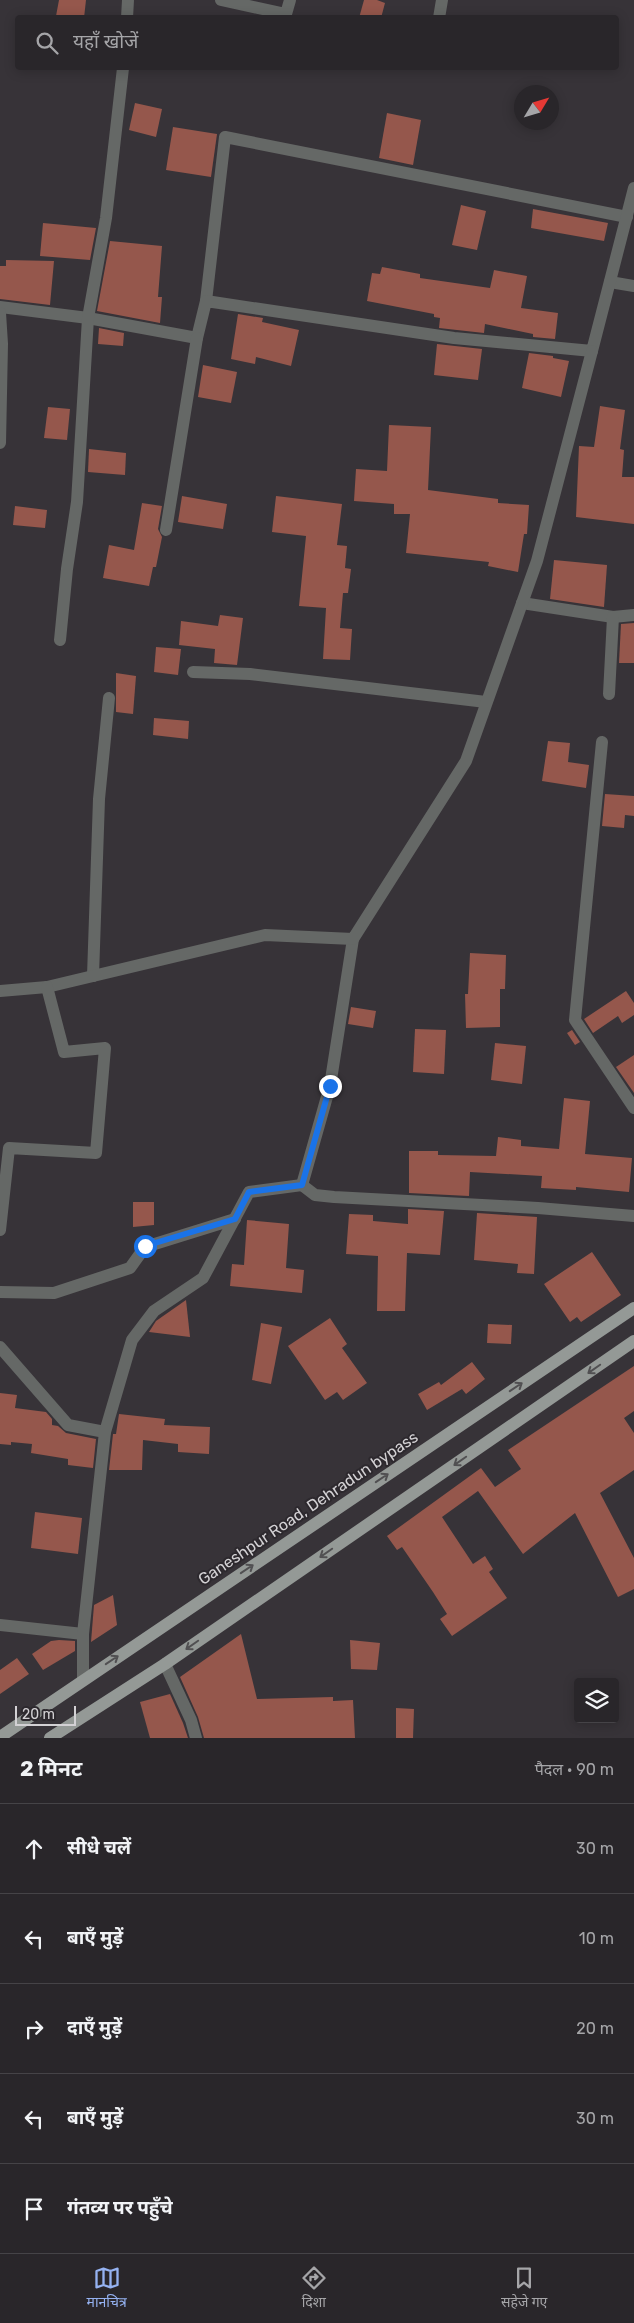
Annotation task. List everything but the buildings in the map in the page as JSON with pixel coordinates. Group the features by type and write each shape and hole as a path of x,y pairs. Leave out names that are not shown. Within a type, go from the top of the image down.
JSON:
{"main road":[{"name":"Ganeshpur Road, Dehradun bypass","path":"0,1737 83,1679 634,1308"},
{"path":"50,1738 165,1664 634,1341"}],"street":[{"path":"127,15 128,0"},
{"path":"221,0 286,14 290,0"},
{"path":"440,15 442,0"},
{"path":"60,640 67,569 77,502 88,318 106,218 123,70"},
{"path":"166,530 197,338 206,300 225,137 627,217"},
{"path":"302,1185 330,1086 353,939 466,760 537,561 634,188"},
{"path":"610,282 634,286"},
{"path":"206,300 454,338 592,351"},
{"path":"0,307 88,318 197,338"},
{"path":"0,313 2,344 0,443"},
{"path":"522,603 613,617 634,615"},
{"path":"609,694 613,617"},
{"path":"194,672 250,674 486,702"},
{"path":"93,976 99,799 109,698"},
{"path":"602,742 575,1020 634,1108"},
{"path":"0,991 47,987 265,935 353,939"},
{"path":"0,1230 9,1148 96,1153 105,1048 64,1052 47,987"},
{"path":"83,1679 83,1634 105,1432 132,1340 154,1311 203,1278 249,1192 302,1185 315,1195 334,1197 538,1208 634,1216"},
{"path":"0,1292 54,1293 130,1268 145,1246 235,1219"},
{"path":"0,1347 68,1424 105,1432"},
{"path":"0,1625 83,1634"},
{"path":"165,1664 191,1720 196,1738"}],"route":[{"path":"145,1246 235,1219 249,1192 302,1185 330,1086"}]}
